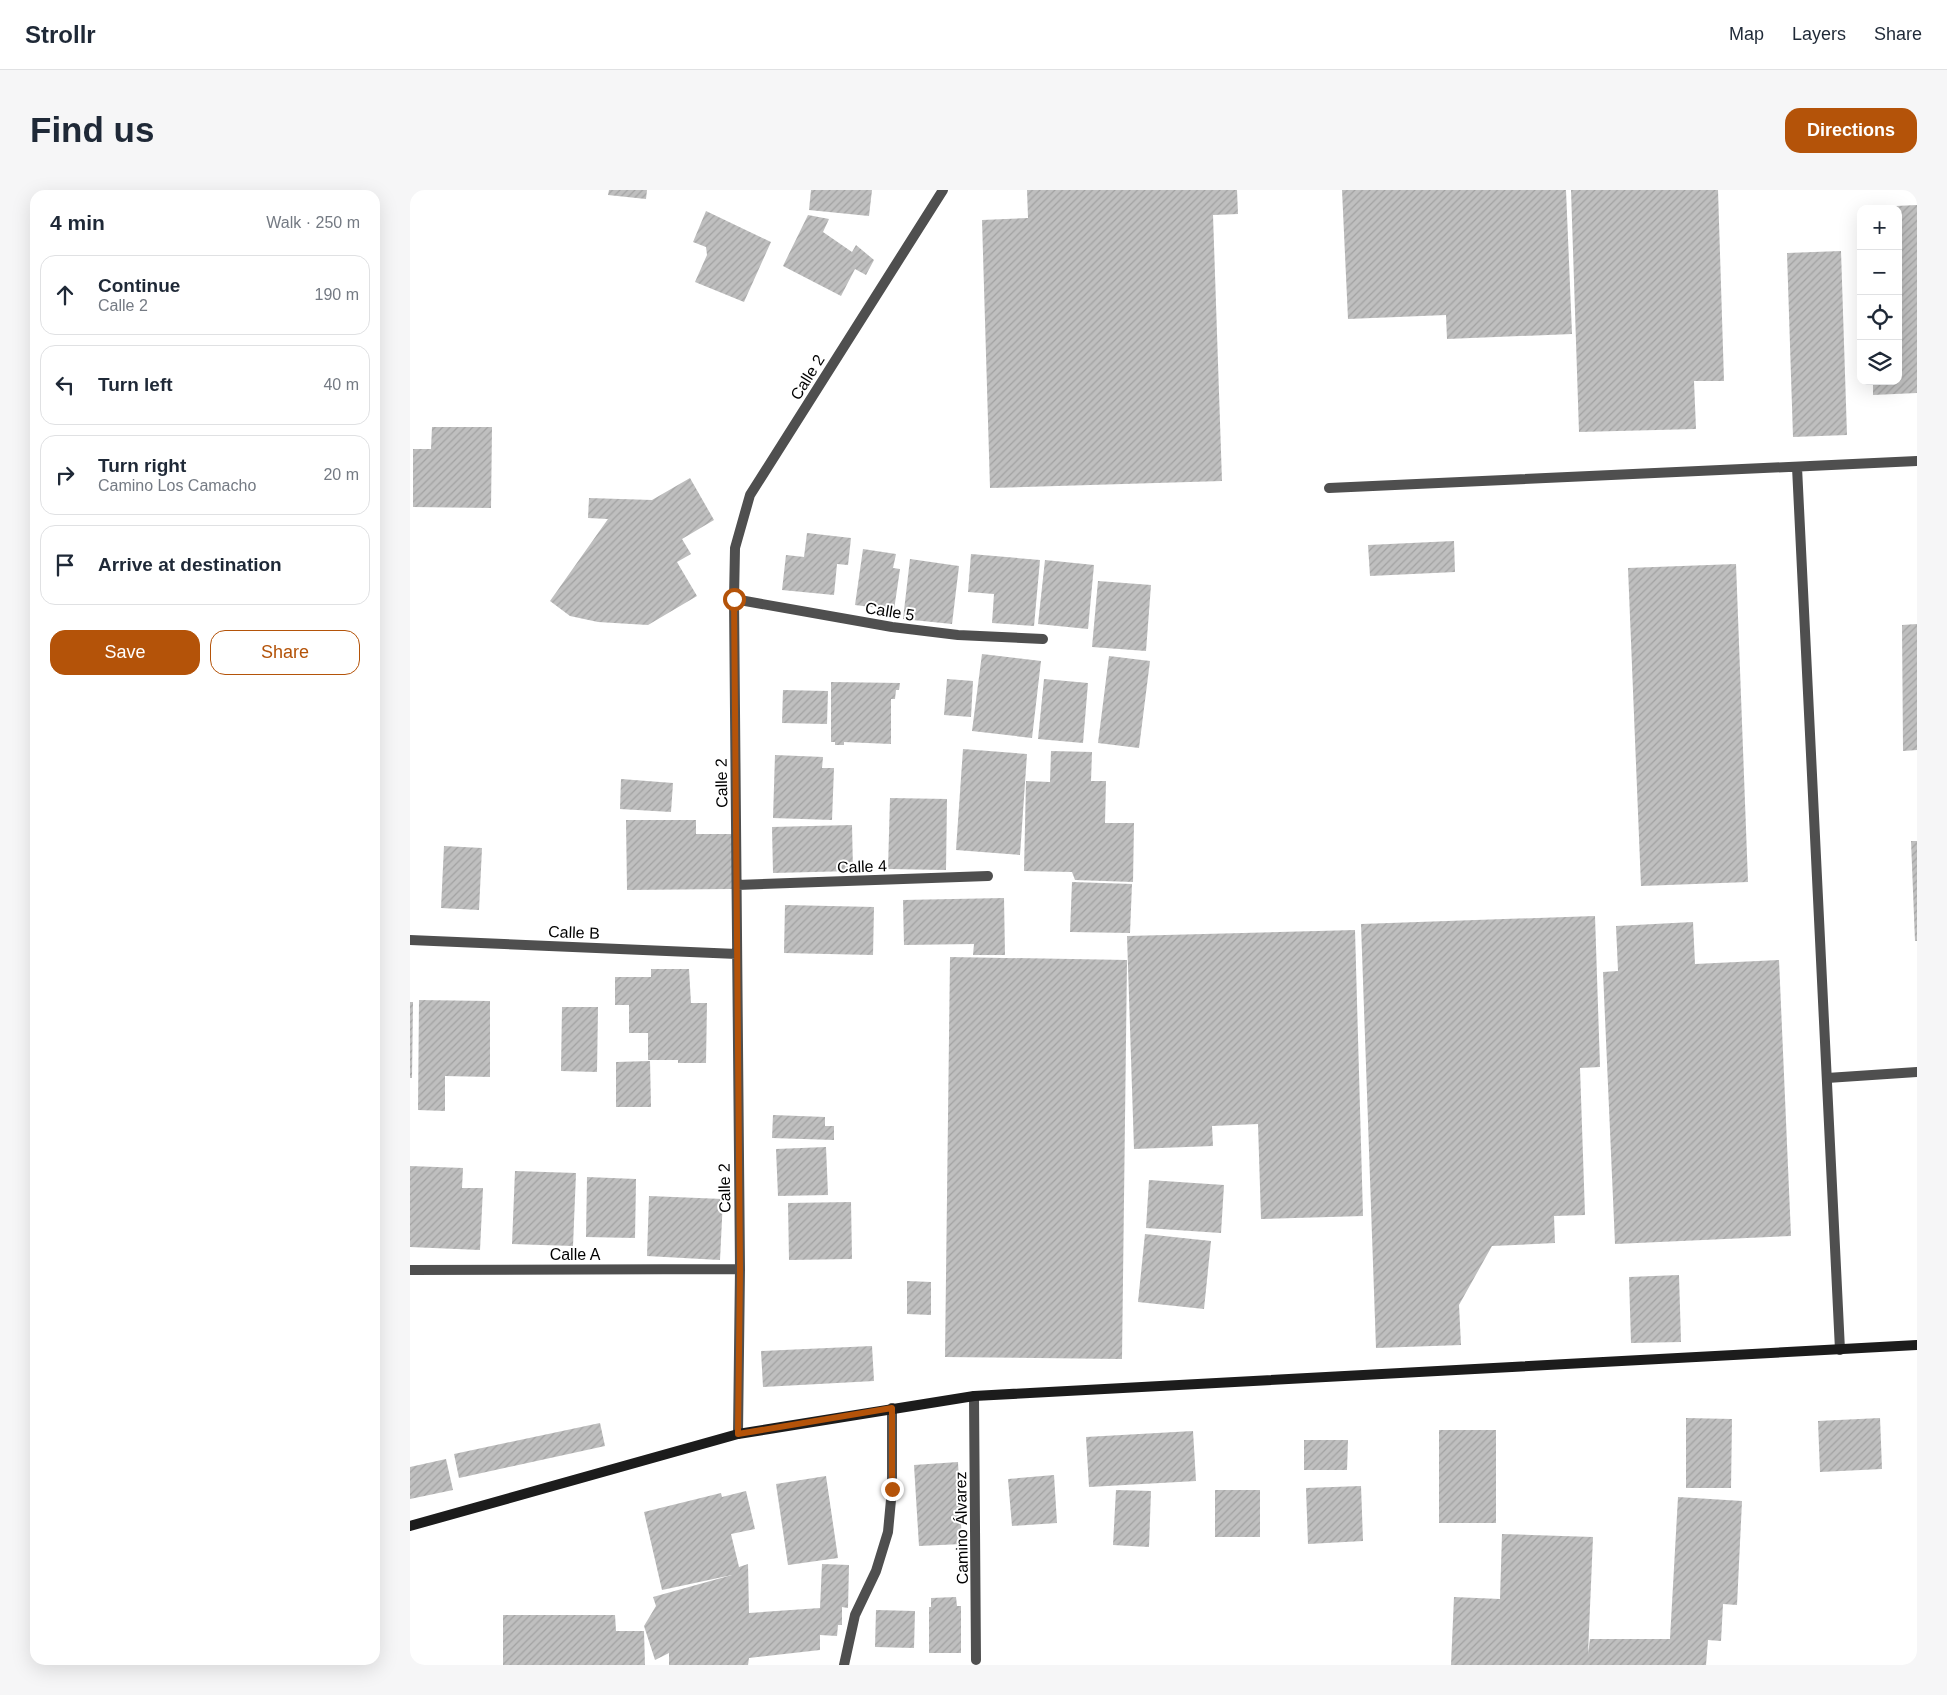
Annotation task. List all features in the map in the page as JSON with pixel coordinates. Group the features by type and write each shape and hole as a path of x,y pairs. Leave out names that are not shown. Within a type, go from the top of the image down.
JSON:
{"street":[{"name":"Calle 2","path":"738,1434 740,1269 735,548 750,495 943,190"},
{"path":"1329,488 1917,461"},
{"path":"1797,467 1840,1350"},
{"name":"Calle 5","path":"734,599 892,627 958,635 1043,638"},
{"name":"Calle 4","path":"737,885 988,876"},
{"name":"Calle B","path":"410,940 737,954"},
{"path":"1827,1078 1917,1072"},
{"name":"Calle A","path":"410,1270 740,1269"},
{"path":"410,1526 738,1434 974,1396 1917,1345"},
{"name":"Camino Álvarez","path":"974,1396 976,1660"},
{"path":"844,1665 855,1615 876,1571 888,1532 892,1489 892,1408"}],"building":[{"path":"609,190 647,190 646,199 608,195"},
{"path":"811,190 872,190 869,216 809,210"},
{"path":"1027,190 1237,190 1238,214 1213,215 1222,481 990,488 982,220 1028,218"},
{"path":"1342,190 1566,190 1572,334 1447,339 1446,315 1348,319"},
{"path":"1571,190 1718,190 1724,381 1694,381 1696,429 1579,432"},
{"path":"1917,205 1917,393 1873,395 1873,385 1902,385 1902,206"},
{"path":"706,211 771,242 744,302 695,282 707,255 706,247 693,242"},
{"path":"808,215 829,219 823,232 852,252 856,245 874,260 866,275 855,269 841,296 783,266"},
{"path":"1841,251 1847,435 1793,437 1787,253"},
{"path":"432,427 492,427 491,508 413,507 413,449 431,449"},
{"path":"690,478 714,520 682,539 691,554 677,562 697,596 648,625 598,622 570,616 550,601 608,519 588,518 589,498 652,500"},
{"path":"807,533 851,538 848,565 837,564 834,595 782,590 786,555 804,557"},
{"path":"1454,541 1455,572 1370,576 1368,545"},
{"path":"863,549 896,554 893,568 900,569 894,610 855,605"},
{"path":"971,554 1040,560 1034,626 992,623 994,594 968,592"},
{"path":"910,559 959,566 952,624 903,619"},
{"path":"1045,560 1094,565 1088,629 1038,624"},
{"path":"1736,564 1748,882 1641,886 1628,568"},
{"path":"1098,581 1151,585 1146,651 1092,647"},
{"path":"1917,624 1917,750 1903,751 1902,625"},
{"path":"982,654 1041,661 1032,738 972,731"},
{"path":"1109,656 1150,661 1139,748 1098,743"},
{"path":"947,679 973,681 971,717 944,715"},
{"path":"1044,679 1088,683 1083,743 1038,739"},
{"path":"831,682 900,683 899,690 896,690 895,699 891,699 891,744 844,742 844,745 835,745 835,742 831,742"},
{"path":"783,690 828,691 827,724 782,723"},
{"path":"963,749 1027,754 1020,855 956,850"},
{"path":"1051,751 1092,752 1091,781 1106,781 1105,823 1134,823 1133,882 1075,880 1072,872 1024,871 1026,781 1050,782"},
{"path":"775,755 823,757 822,768 834,768 832,820 773,818"},
{"path":"621,779 673,783 671,812 620,809"},
{"path":"890,798 947,799 946,870 888,869"},
{"path":"626,820 696,820 696,834 732,834 732,889 627,890"},
{"path":"852,825 853,871 773,873 772,827"},
{"path":"1911,841 1917,841 1917,941 1915,941"},
{"path":"444,846 482,848 479,910 441,908"},
{"path":"1072,882 1132,884 1130,933 1070,932"},
{"path":"1004,898 1005,955 973,955 974,944 904,945 903,900"},
{"path":"785,905 874,907 873,955 784,953"},
{"path":"1595,916 1600,1067 1580,1068 1585,1215 1554,1216 1555,1243 1492,1246 1459,1305 1461,1345 1376,1348 1361,924"},
{"path":"1693,922 1695,964 1779,960 1791,1236 1615,1244 1603,972 1618,971 1616,926"},
{"path":"1355,930 1363,1216 1261,1219 1258,1124 1212,1126 1213,1146 1134,1149 1127,936"},
{"path":"950,957 1127,960 1122,1359 945,1357"},
{"path":"651,969 689,969 691,1003 707,1003 706,1063 678,1063 678,1060 648,1060 648,1033 629,1033 629,1005 615,1005 615,977 651,977"},
{"path":"419,1000 490,1001 490,1077 445,1076 445,1111 418,1110"},
{"path":"410,1002 413,1002 412,1078 410,1078"},
{"path":"562,1007 598,1007 597,1072 561,1071"},
{"path":"650,1061 651,1107 616,1107 616,1062"},
{"path":"773,1115 825,1117 825,1126 834,1126 834,1140 772,1138"},
{"path":"826,1147 828,1195 778,1196 776,1149"},
{"path":"410,1166 463,1168 462,1188 483,1188 480,1250 410,1247"},
{"path":"515,1171 576,1173 573,1246 512,1244"},
{"path":"587,1177 636,1179 635,1238 586,1237"},
{"path":"1149,1180 1224,1185 1221,1233 1146,1228"},
{"path":"649,1196 723,1199 720,1260 647,1256"},
{"path":"851,1202 852,1259 789,1260 788,1203"},
{"path":"1145,1234 1211,1241 1204,1309 1138,1302"},
{"path":"1679,1275 1681,1342 1631,1343 1629,1277"},
{"path":"907,1281 931,1282 931,1315 907,1314"},
{"path":"872,1346 874,1381 763,1387 761,1351"},
{"path":"1686,1418 1732,1419 1731,1488 1686,1488"},
{"path":"1880,1418 1882,1469 1820,1472 1818,1421"},
{"path":"600,1423 605,1446 459,1478 454,1454"},
{"path":"1439,1430 1496,1430 1496,1523 1439,1523"},
{"path":"1193,1431 1196,1481 1089,1487 1086,1437"},
{"path":"1304,1440 1348,1440 1347,1470 1304,1470"},
{"path":"446,1459 453,1490 410,1499 410,1467"},
{"path":"958,1462 962,1544 919,1546 914,1465"},
{"path":"1054,1475 1057,1523 1012,1526 1008,1479"},
{"path":"826,1476 838,1558 788,1565 776,1484"},
{"path":"1361,1486 1363,1541 1308,1544 1306,1488"},
{"path":"1116,1490 1151,1491 1149,1547 1113,1545"},
{"path":"1215,1490 1260,1490 1260,1537 1215,1537"},
{"path":"746,1491 755,1529 731,1534 739,1567 748,1564 749,1613 820,1608 822,1564 849,1565 848,1608 842,1607 842,1625 838,1625 837,1636 820,1635 820,1650 749,1658 748,1665 669,1665 669,1653 655,1660 644,1626 656,1606 653,1597 732,1575 662,1590 644,1512 721,1493 722,1497"},
{"path":"1678,1497 1742,1501 1737,1605 1723,1604 1721,1641 1708,1640 1706,1665 1451,1665 1454,1597 1500,1599 1502,1534 1593,1537 1588,1654 1590,1639 1670,1639"},
{"path":"956,1597 957,1606 961,1606 961,1653 929,1653 929,1607 931,1607 931,1598"},
{"path":"876,1610 915,1611 914,1648 875,1647"},
{"path":"503,1615 615,1615 616,1631 644,1631 645,1665 503,1665"}],"route":[{"path":"734,599 740,1269 738,1434 892,1408 892,1489"}]}
